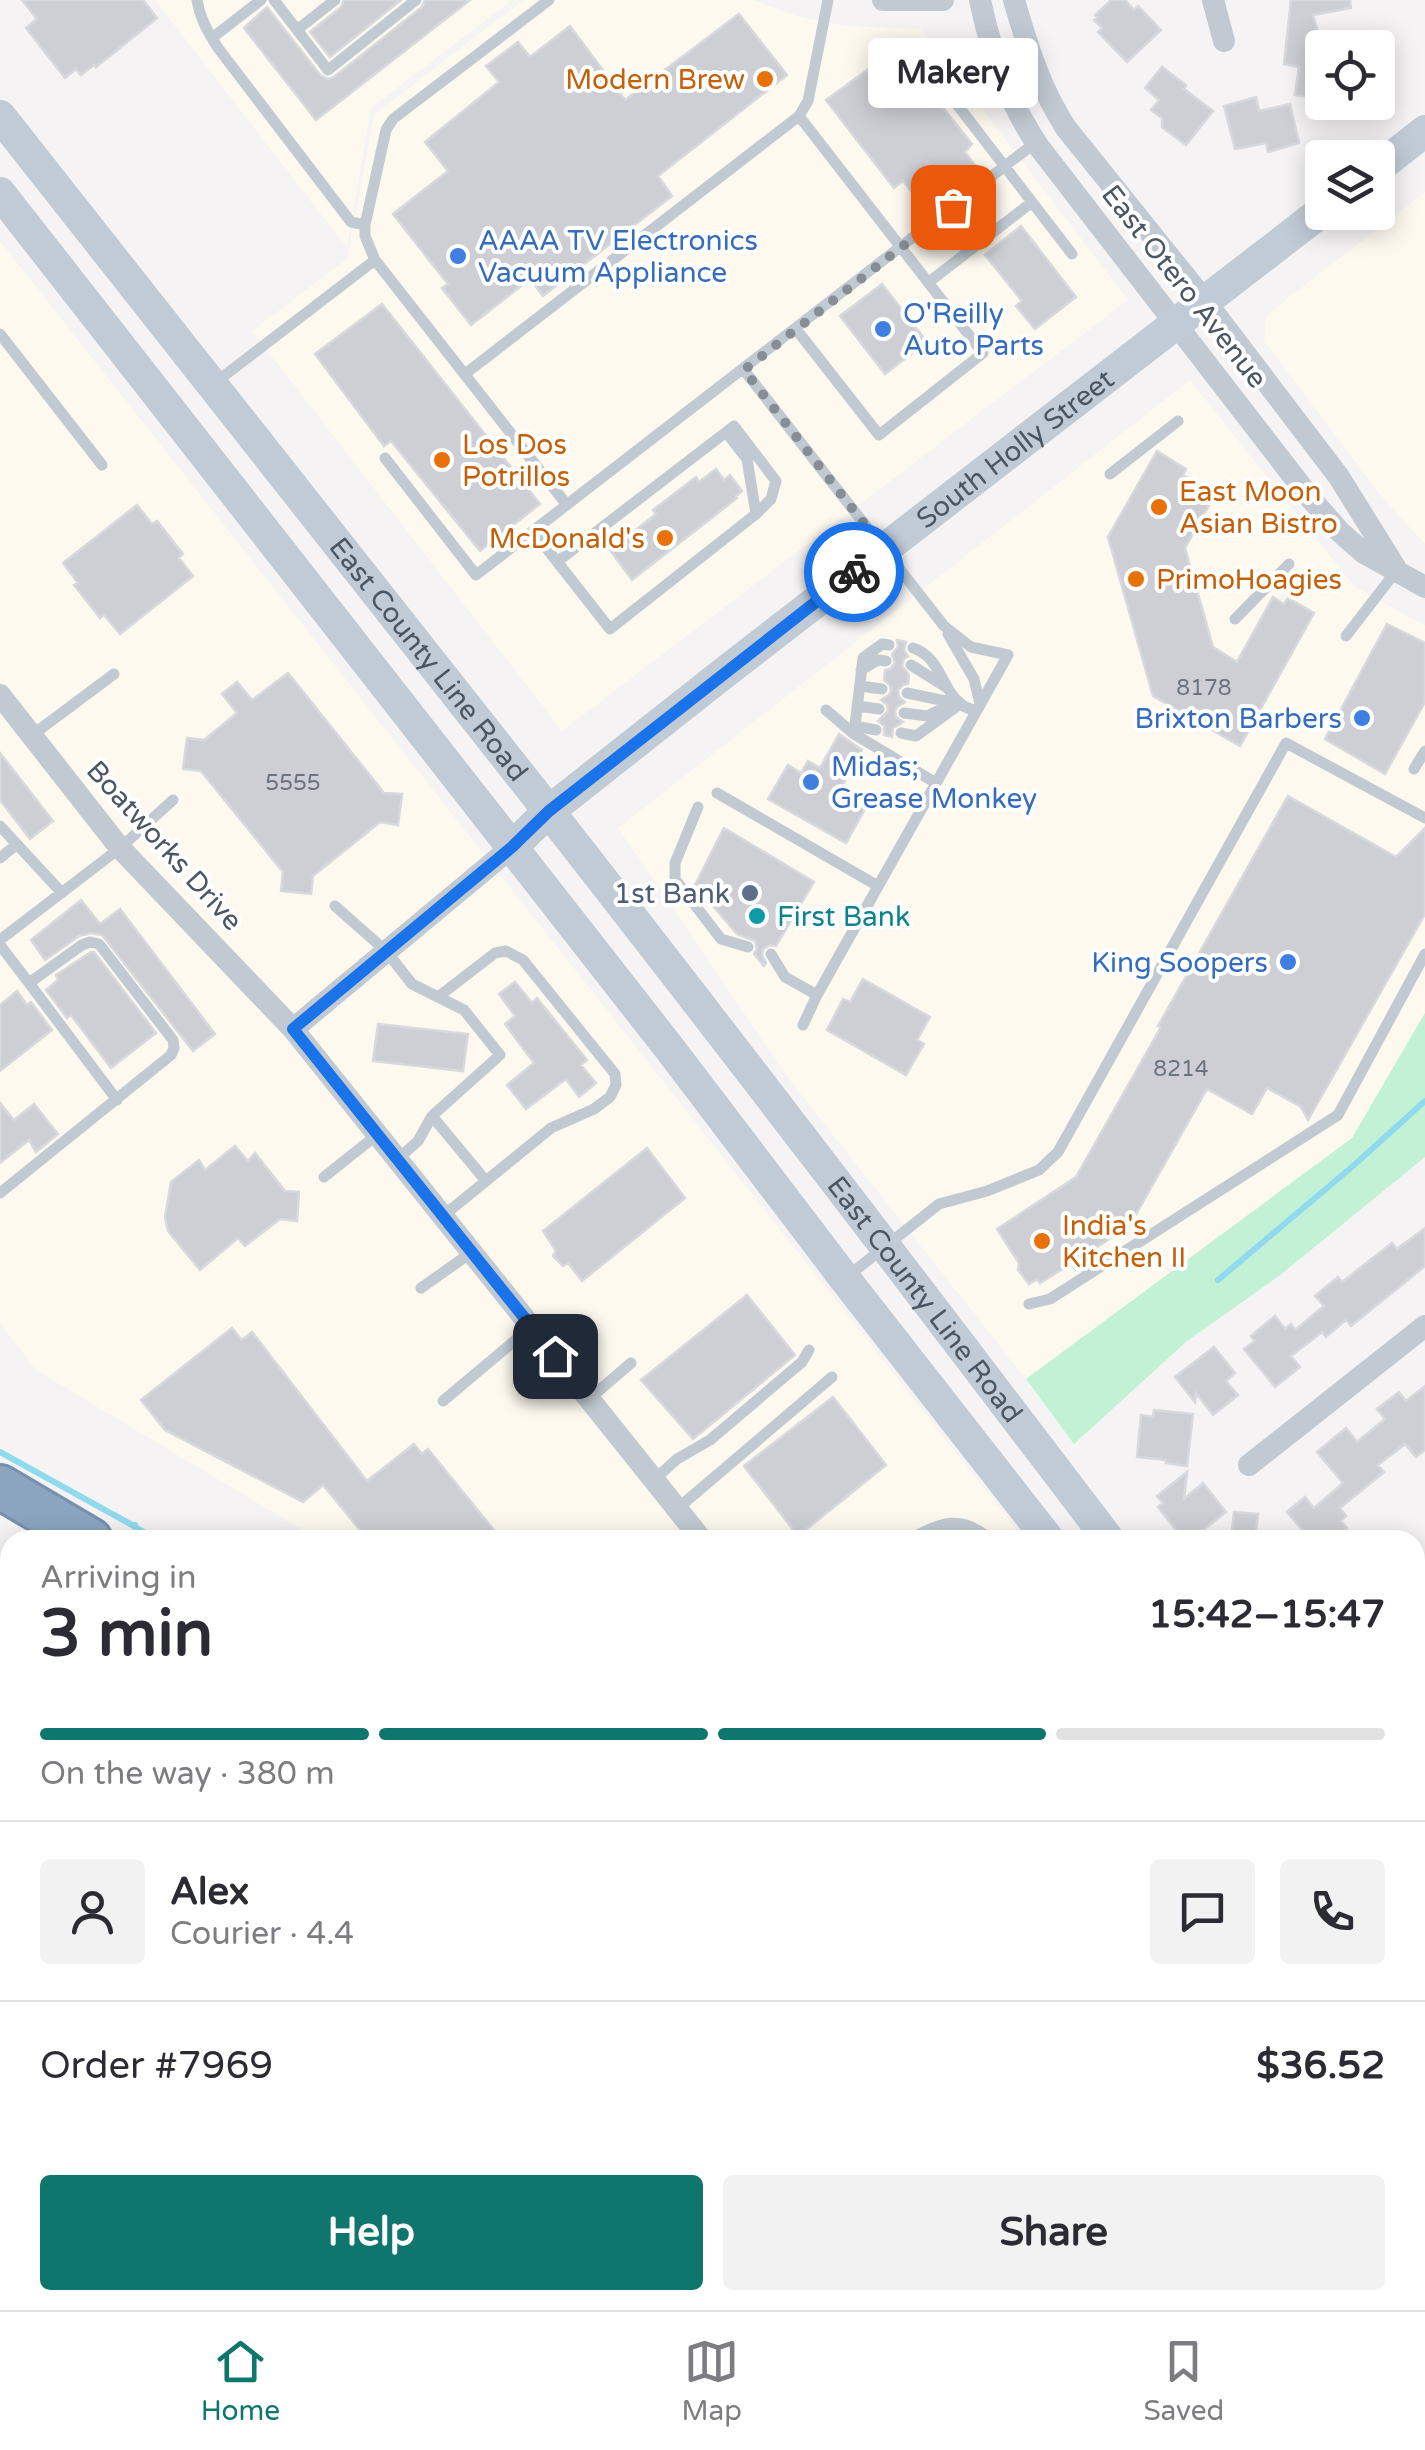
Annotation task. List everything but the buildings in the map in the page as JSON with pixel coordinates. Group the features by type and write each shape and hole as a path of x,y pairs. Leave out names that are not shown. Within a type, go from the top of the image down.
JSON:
{"highway":[{"path":"0,1486 73,1530"}],"main road":[{"name":"East County Line Road","path":"0,116 549,811 1100,1530"},
{"path":"1395,155 1425,131"},
{"name":"East County Line Road","path":"0,191 1041,1530"},
{"path":"0,191 106,282 186,381 200,388 210,386"},
{"name":"South Holly Street","path":"512,847 549,811 1305,223"}],"street":[{"path":"883,0 943,0"},
{"name":"East Otero Avenue","path":"980,0 992,52 1009,95 1036,142 1311,499 1364,553 1425,587"},
{"name":"East Otero Avenue","path":"1014,0 1029,52 1066,128 1205,301 1339,478 1397,570"},
{"path":"1213,0 1224,41"},
{"name":"Boatworks Drive","path":"0,695 120,848 293,1029 694,1530"},
{"name":"South Holly Street","path":"293,1029 512,847"},
{"path":"1249,1465 1425,1326"}],"lane":[{"path":"197,0 212,38 351,222 365,225"},
{"path":"212,38 261,0"},
{"path":"274,0 328,70 416,0"},
{"path":"297,30 335,0"},
{"path":"549,0 393,120 386,130 365,225 368,248 375,260 567,505"},
{"path":"464,374 799,116 808,101 828,0"},
{"path":"922,60 1072,254"},
{"path":"796,329 879,434 984,353 799,116"},
{"path":"385,458 476,575 1036,142"},
{"path":"929,282 1032,202"},
{"path":"210,386 375,260"},
{"path":"0,334 102,465"},
{"path":"744,370 944,626 974,678 978,708"},
{"path":"1110,474 1178,420"},
{"path":"533,531 557,562 610,629 756,514 770,500 776,481 734,426 557,562"},
{"path":"726,432 747,459 756,514"},
{"path":"1234,619 1289,564"},
{"path":"1346,636 1397,570"},
{"path":"802,1025 1008,656 971,647 944,626"},
{"path":"854,730 863,658 882,644 889,644"},
{"path":"913,648 929,656 957,704"},
{"path":"862,670 878,660 886,661"},
{"path":"911,665 950,689"},
{"path":"31,736 114,674"},
{"path":"860,686 882,690"},
{"path":"907,693 978,708"},
{"path":"904,713 928,716 957,704"},
{"path":"901,733 916,736 957,704"},
{"path":"857,706 879,710"},
{"path":"826,710 936,783"},
{"path":"854,730 876,730"},
{"path":"845,1278 939,1204 988,1191 1038,1170 1058,1152 1286,742 1425,818"},
{"path":"1414,769 1425,751"},
{"path":"717,793 878,886"},
{"path":"117,1100 0,942 120,848 173,800"},
{"path":"698,807 675,863 675,880 722,939 748,947"},
{"path":"0,826 62,893"},
{"path":"0,858 16,845"},
{"path":"335,906 386,951 412,984 464,1010 500,1056 432,1116 418,1142 398,1159"},
{"path":"0,1193 171,1055 174,1048 173,1040 100,944 82,945 29,983"},
{"path":"438,997 495,952 506,951 523,960 615,1074 616,1085 610,1096 594,1109 552,1128 443,1216"},
{"path":"771,954 785,976 816,995"},
{"path":"1029,1304 1050,1300 1338,1115 1425,954"},
{"path":"432,1116 486,1181"},
{"path":"324,1178 378,1134"},
{"path":"421,1288 472,1252"},
{"path":"443,1401 531,1327"},
{"path":"654,1480 677,1459 724,1429 802,1362 809,1350"},
{"path":"588,1398 631,1363"},
{"path":"677,1509 832,1377"}],"shaded area":[{"path":"155,0 512,0 371,108 347,248"},
{"path":"523,0 753,0 800,17 846,26 921,29 1128,300 562,731 252,331 347,259 374,115"},
{"path":"1425,192 1425,544 1382,497 1264,341 1266,315 1376,230 1395,230 1395,215"},
{"path":"0,241 1017,1530 302,1530 36,1370 0,1323"},
{"path":"1190,380 1354,586 1425,626 1425,1013 1352,1138 1026,1379 791,1082 618,828"}],"green space":[{"path":"1425,1013 1425,1157 1279,1276 1187,1341 1074,1444 1026,1379 1352,1138"}],"waterway":[{"path":"1218,1280 1425,1101"},
{"path":"0,1452 135,1525"},
{"path":"133,1526 140,1530"}],"way so far":[{"path":"854,572 884,549 744,370 953,207"}],"place":[{"name":"Modern Brew","path":"765,79"},
{"name":"Makery","path":"953,207"},
{"name":"AAAA TV Electronics Vacuum Appliance","path":"458,256"},
{"name":"O'Reilly Auto Parts","path":"883,329"},
{"name":"Los Dos Potrillos","path":"442,460"},
{"name":"East Moon Asian Bistro","path":"1159,507"},
{"name":"McDonald's","path":"665,538"},
{"name":"PrimoHoagies","path":"1136,579"},
{"name":"Brixton Barbers","path":"1362,718"},
{"name":"Midas; Grease Monkey","path":"811,782"},
{"name":"1st Bank","path":"750,893"},
{"name":"First Bank","path":"757,916"},
{"name":"King Soopers","path":"1288,962"},
{"name":"India's Kitchen II","path":"1042,1241"}],"route":[{"path":"555,1356 293,1029 512,847 549,811 854,572"}]}
